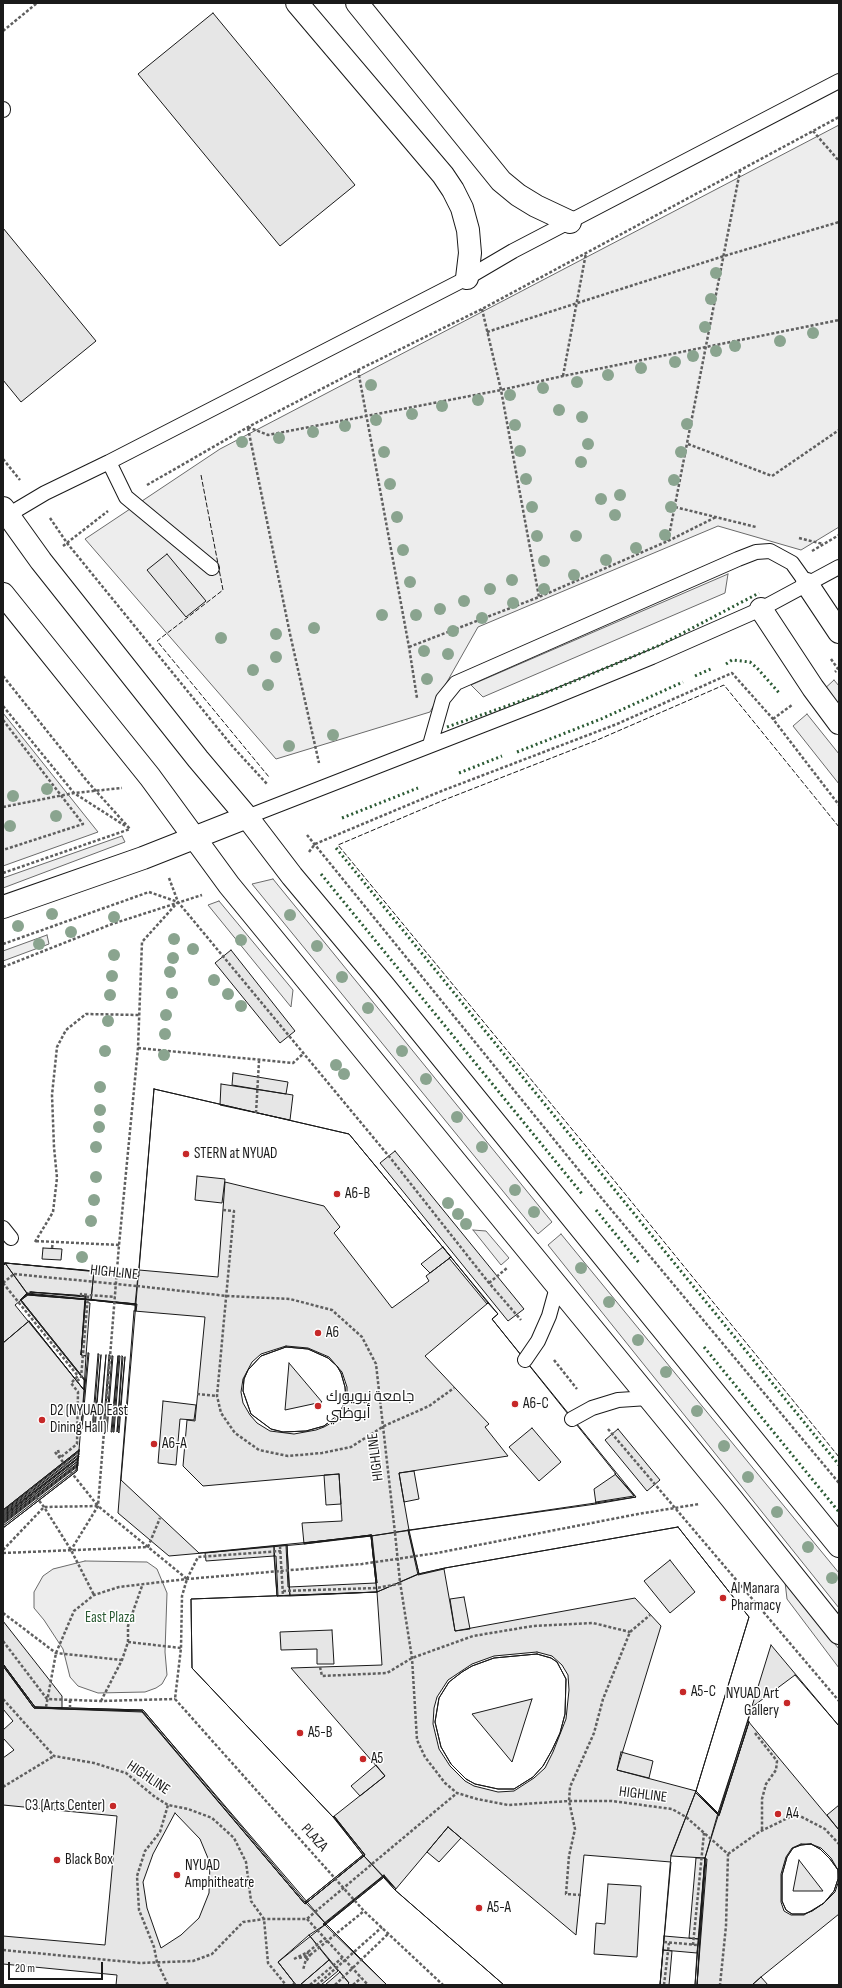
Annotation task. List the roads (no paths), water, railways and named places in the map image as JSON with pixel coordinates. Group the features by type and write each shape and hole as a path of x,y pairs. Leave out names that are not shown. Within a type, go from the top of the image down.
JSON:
{"street":[{"path":"297,3 443,175 453,190 462,208 468,230 470,253 467,278"},
{"path":"358,3 501,181 518,195 536,206 570,222"},
{"path":"5,514 198,759 247,816 292,876 389,992 839,1546"},
{"path":"807,584 839,632"},
{"path":"3,594 150,777 228,885 731,1498 839,1633"},
{"path":"762,609 813,688 839,723"},
{"path":"3,908 142,858 247,816"}],"lane":[{"path":"5,514 467,278 570,222 839,81"},
{"path":"109,462 126,497 212,568"},
{"path":"430,745 443,699 456,683 738,559 756,552 770,551 792,563 807,584"},
{"path":"247,816 556,696 762,609 839,567"},
{"path":"525,1360 538,1341 549,1316 557,1287"},
{"path":"572,1419 592,1408 618,1400 648,1398"}],"place":[{"name":"STERN at NYUAD","path":"186,1154"},
{"name":"A6-B","path":"337,1194"},
{"name":"A6","path":"318,1333"},
{"name":"A6-C","path":"515,1404"},
{"name":"جامعة نيويورك أبوظبي","path":"318,1406"},
{"name":"D2 (NYUAD East Dining Hall)","path":"42,1420"},
{"name":"A6-A","path":"154,1444"},
{"name":"Al Manara Pharmacy","path":"723,1598"},
{"name":"A5-C","path":"683,1692"},
{"name":"NYUAD Art Gallery","path":"787,1703"},
{"name":"A5-B","path":"300,1733"},
{"name":"A5","path":"363,1759"},
{"name":"C3 (Arts Center)","path":"113,1806"},
{"name":"A4","path":"778,1814"},
{"name":"Black Box","path":"57,1860"},
{"name":"NYUAD Amphitheatre","path":"177,1875"},
{"name":"A5-A","path":"479,1908"}],"park label":[{"name":"East Plaza","path":"110,1618"}]}
